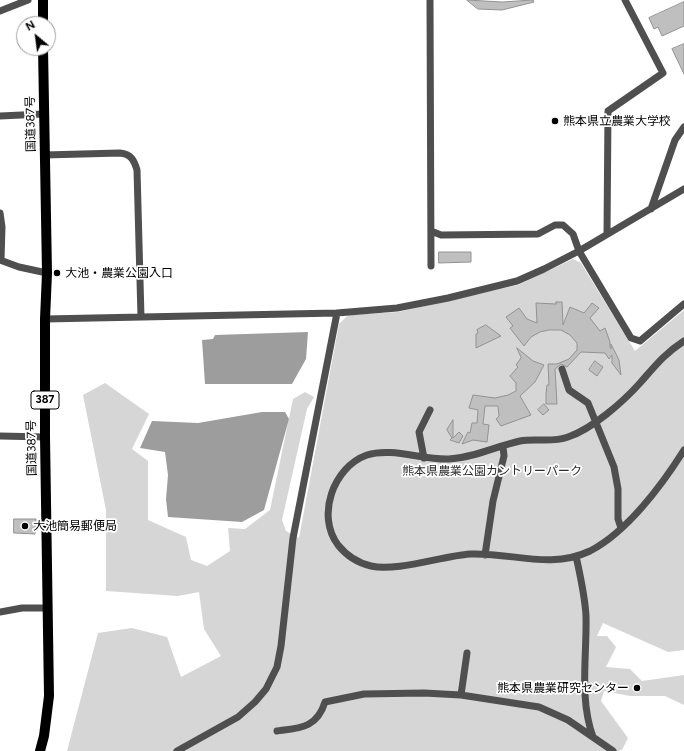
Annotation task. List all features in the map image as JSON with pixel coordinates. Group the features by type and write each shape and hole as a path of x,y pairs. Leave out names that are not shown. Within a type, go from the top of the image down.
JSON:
{"highway":[{"path":"43,0 43,16"},
{"name":"国道387号","path":"40,751 44,736 49,696 45,437 45,319 47,273 43,56"}],"street":[{"path":"0,11 28,0"},
{"path":"430,0 431,266"},
{"path":"607,234 608,111 663,73 625,0"},
{"path":"0,116 43,114"},
{"path":"651,208 675,140 684,127"},
{"path":"44,154 120,153 128,155 134,160 137,170 141,317"},
{"path":"45,319 337,313 396,308 448,298 517,281 544,270 684,189"},
{"path":"0,213 2,227 1,260 20,267 47,273"},
{"path":"431,231 441,235 538,234 556,225 563,225 573,234 579,251 632,338 640,341 684,304"},
{"path":"177,751 238,717 255,702 266,689 276,667 281,646 293,538 337,313"},
{"path":"684,341 663,356 638,384 596,421 569,437 554,440 522,441 504,447 450,459 424,458 382,452 367,455 352,463 340,476 331,494 327,514 330,530 338,545 351,558 371,566 393,566 470,554 548,561 576,556 600,544 621,528 646,502 684,450"},
{"path":"562,369 569,390 588,403 614,467 618,489 618,518 621,528"},
{"path":"424,458 419,432 430,410"},
{"path":"0,436 45,437"},
{"path":"485,555 492,501 504,456 504,447"},
{"path":"576,556 586,614 584,697 587,722 593,737"},
{"path":"0,612 22,608 48,608"},
{"path":"461,695 467,653"},
{"path":"277,731 302,727 314,721 322,712 325,702 364,694 461,695 539,707 568,720 613,751"}],"green space":[{"name":"熊本県農業公園カントリーパーク","path":"573,259 581,263 635,351 684,310 684,650 668,652 603,623 597,636 607,636 616,647 606,667 630,669 642,681 684,675 684,705 665,696 630,696 604,691 601,701 628,738 622,750 618,751 67,751 98,633 132,628 167,637 181,677 221,656 204,629 199,592 178,596 106,591 106,510 83,395 105,383 149,414 132,449 148,461 148,520 186,537 191,560 207,566 230,551 228,528 245,529 270,510 293,399 305,392 314,397 307,409 282,520 286,531 299,538 339,324 348,315 398,312 518,285"}],"shaded area":[{"path":"308,332 306,359 292,384 205,384 202,340 213,339 215,335"},
{"path":"262,412 285,412 289,419 264,510 242,522 168,517 166,499 168,475 165,452 140,448 152,421 198,423"}],"building":[{"path":"467,0 502,2 533,0 534,2 502,10 478,9"},
{"path":"684,2 684,26 662,36 658,27 654,29 649,18"},
{"path":"684,44 684,74 672,49"},
{"path":"439,252 471,252 471,262 439,263"},
{"path":"556,302 562,302 563,325 570,307 584,313 592,303 599,308 590,318 600,331 605,328 610,342 610,347 611,349 611,344 619,360 621,375 612,363 612,355 609,359 605,353 581,352 567,367 561,364 555,369 557,404 546,404 547,385 549,385 548,364 557,364 569,359 577,350 577,343 570,335 561,330 549,330 540,332 531,337 524,346 510,328 513,326 506,317 519,308 527,319 537,323 536,303 556,304"},
{"path":"486,325 501,336 476,348 477,330"},
{"path":"517,348 533,361 544,365 535,382 520,396 531,415 501,426 496,419 499,416 498,406 485,406 483,424 489,425 487,442 473,440 462,444 468,432 470,433 472,423 477,423 478,410 469,408 473,395 495,398 508,395 516,391 516,383 510,376 518,367 516,365 521,358"},
{"path":"595,361 603,367 597,376 589,370"},
{"path":"544,404 549,410 543,415 538,410"},
{"path":"453,420 453,438 459,432 463,436 459,443 450,440 452,438 447,430"},
{"name":"大池簡易郵便局","path":"14,519 36,519 35,534 14,533"}],"place":[{"name":"熊本県立農業大学校","path":"555,121"},
{"name":"大池・農業公園入口","path":"57,273"},
{"name":"大池簡易郵便局","path":"25,526"},
{"name":"熊本県農業研究センター","path":"637,688"}]}
